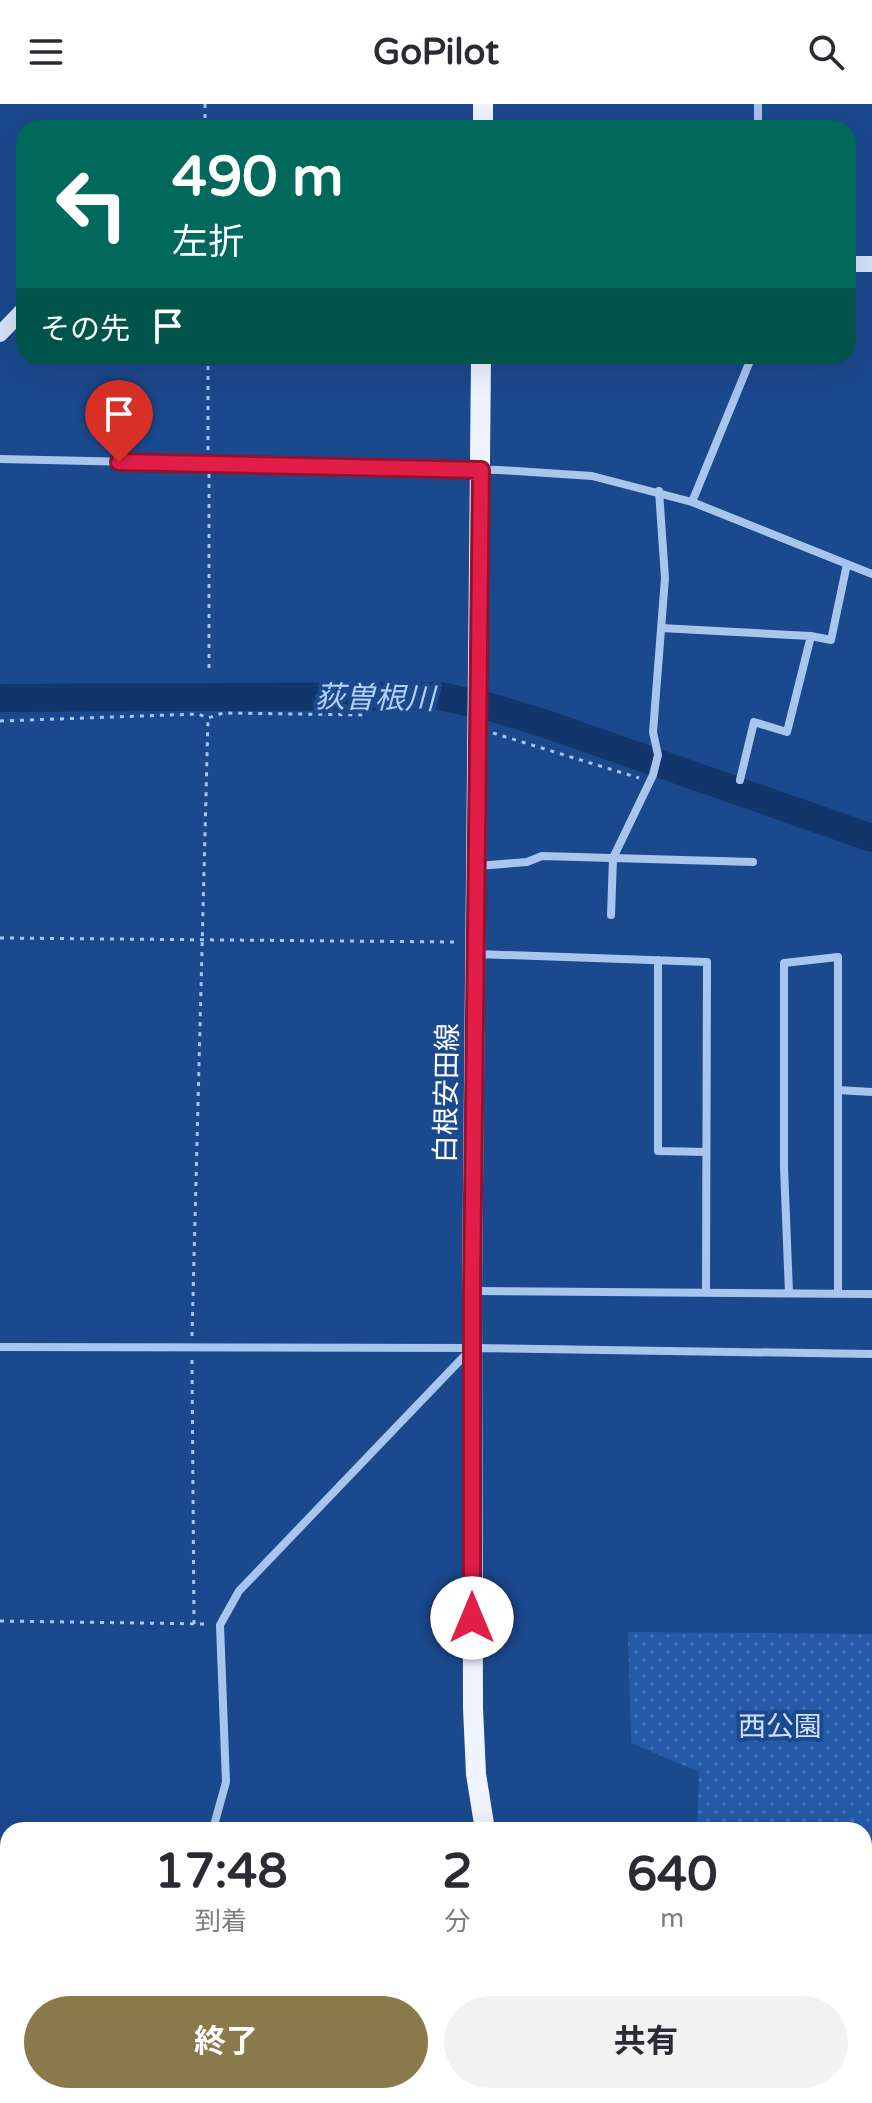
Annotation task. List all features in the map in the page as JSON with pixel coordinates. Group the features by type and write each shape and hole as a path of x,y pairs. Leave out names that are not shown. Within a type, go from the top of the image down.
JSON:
{"main road":[{"name":"白根安田線","path":"482,364 472,1348 473,1708 476,1774 484,1822"}],"street":[{"path":"0,334 16,317"},
{"path":"692,502 749,364"},
{"path":"0,459 481,470 592,476 692,502 872,574"},
{"path":"611,915 613,858 652,779 658,755 653,732 665,578 659,491"},
{"path":"661,628 811,636 831,640 847,564"},
{"path":"740,780 754,722 787,732 811,636"},
{"path":"477,866 527,862 542,856 753,862"},
{"path":"476,948 707,962 706,1293"},
{"path":"789,1293 784,1167 784,963 838,957 838,1293"},
{"path":"658,960 658,1151 706,1152"},
{"path":"838,1090 872,1092"},
{"path":"472,1291 872,1294"},
{"path":"0,1347 472,1348 872,1354"},
{"path":"215,1822 226,1782 220,1625 239,1591 472,1348"}],"path":[{"path":"208,364 209,670"},
{"path":"0,721 198,714 208,718 223,713 368,715"},
{"path":"0,1621 194,1624 192,1348 208,718"},
{"path":"478,729 652,779"},
{"path":"0,938 476,948"}],"green space":[{"name":"西公園","path":"628,1632 872,1634 872,1822 697,1822 699,1772 631,1743"}],"waterway":[{"name":"荻曽根川","path":"0,698 440,696 543,723 872,838"}],"route":[{"path":"119,462 481,470 472,1291 472,1618"}]}
